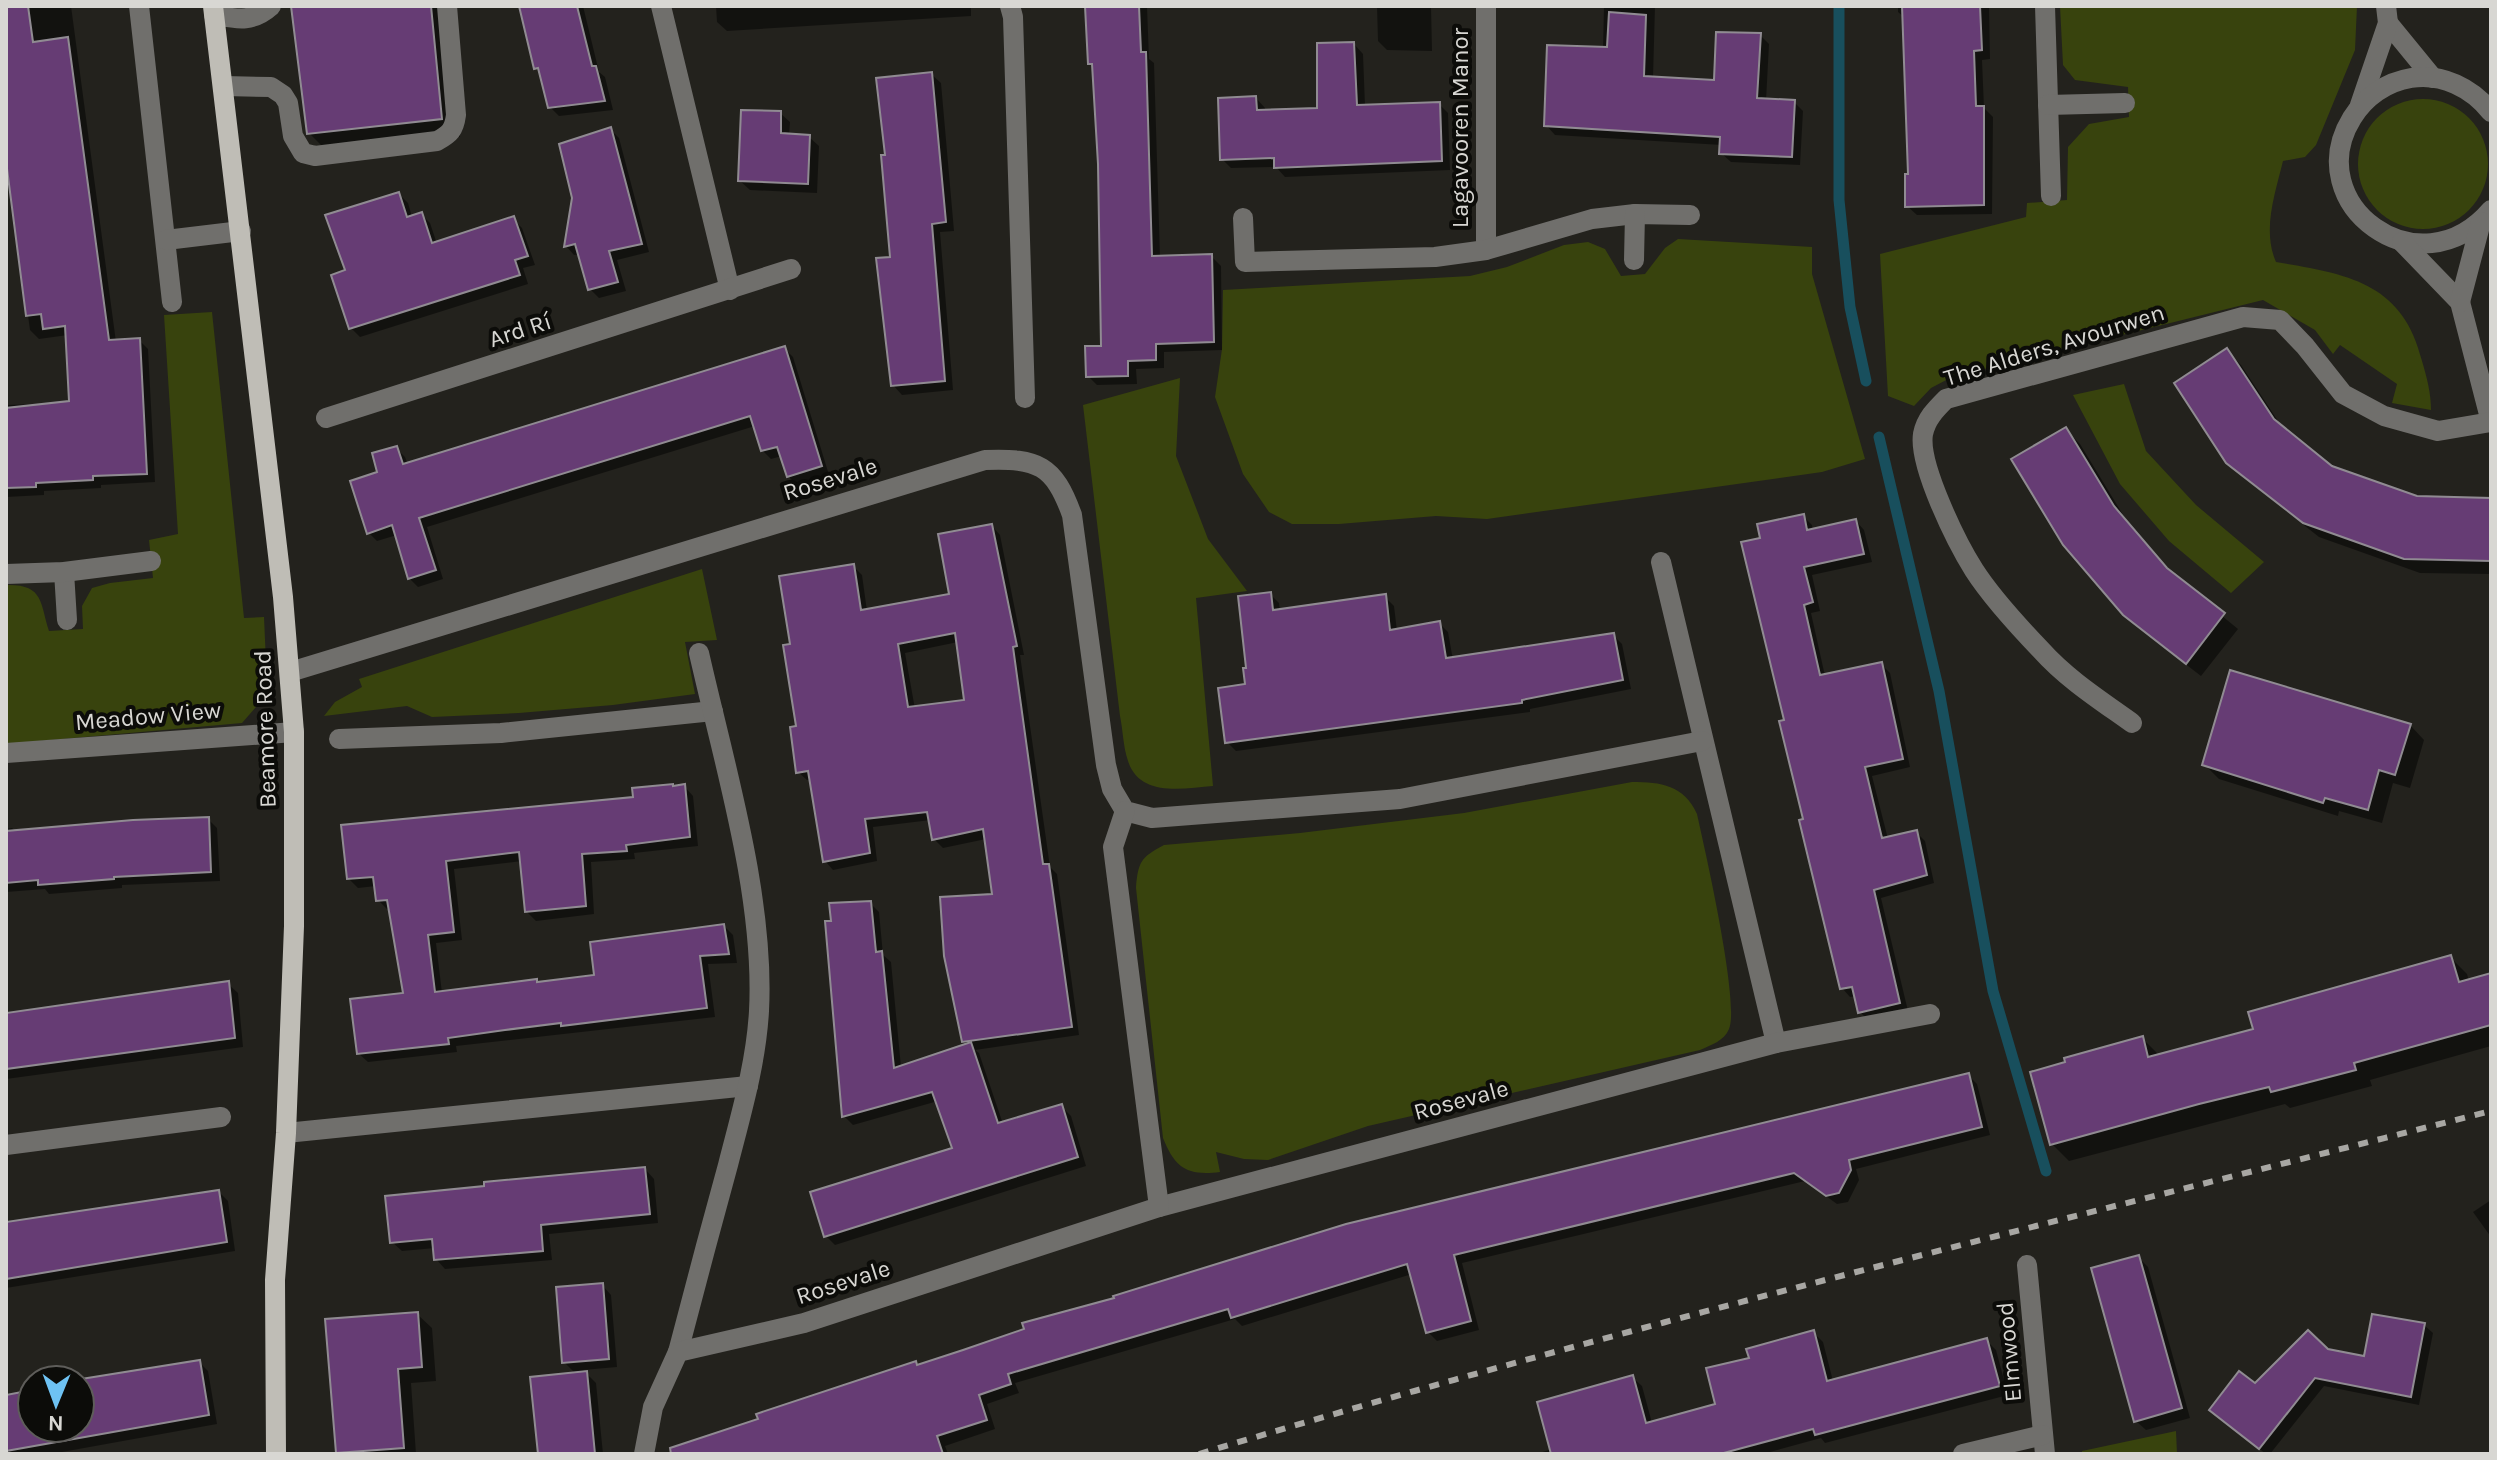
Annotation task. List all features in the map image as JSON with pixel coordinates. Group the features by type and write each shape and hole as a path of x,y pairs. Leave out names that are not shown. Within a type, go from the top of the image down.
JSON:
{"main road":[{"name":"Beamore Road","path":"214,11 290,672 294,732 294,926 286,1133 275,1280 276,1454"}],"street":[{"path":"139,6 172,302"},
{"path":"214,11 245,20 260,15 271,6"},
{"path":"224,86 271,87 283,95 288,103 293,136 303,153 315,156 437,141 449,135 456,115 447,6"},
{"path":"661,6 730,290"},
{"path":"1010,6 1013,17 1025,398"},
{"name":"Lagavooren Manor","path":"1486,6 1486,250"},
{"path":"2045,6 2051,196"},
{"path":"2387,15 2433,78"},
{"path":"2387,15 2359,107 2346,128 2340,151 2341,175 2348,198 2361,217 2380,232 2402,242 2423,245 2444,242 2464,234 2486,216"},
{"path":"2359,107 2374,93 2392,83 2412,78 2433,78 2464,88 2491,110"},
{"path":"2048,105 2125,103"},
{"path":"1634,260 1635,214"},
{"path":"1243,218 1245,262 1435,257 1486,250 1592,219 1635,214 1690,215"},
{"name":"The Alders, Avourwen","path":"2460,302 2486,216"},
{"path":"166,240 241,231"},
{"name":"The Alders, Avourwen","path":"2132,723 2079,685 2042,652 1974,570 1930,479 1923,456 1923,435 1930,416 1946,399 2243,317 2280,320 2343,394 2384,416 2438,431 2491,422 2460,302 2402,242"},
{"name":"Ard Rí","path":"326,418 791,269"},
{"name":"Rosevale","path":"290,672 985,460 1016,459 1045,469 1061,487 1072,515 1106,765 1112,789 1125,811"},
{"path":"6,574 64,572 151,561"},
{"path":"1661,562 1776,1043"},
{"path":"64,572 67,620"},
{"path":"644,1454 653,1407 678,1352 748,1086 759,1007 751,896 738,823 699,653"},
{"path":"339,739 501,733 713,711"},
{"name":"Meadow View","path":"6,753 294,732"},
{"path":"1159,1207 1113,847 1125,811 1152,818 1400,799 1702,741"},
{"name":"Rosevale","path":"678,1352 804,1323 1159,1207 1776,1043 1930,1014"},
{"path":"286,1133 748,1086"},
{"path":"6,1145 221,1117"},
{"name":"Elmwood","path":"1963,1454 2044,1444 2027,1265"}],"green space":[{"path":"2060,6 2357,6 2355,50 2316,145 2305,157 2283,161 2271,212 2272,250 2276,262 2348,278 2386,298 2401,314 2413,335 2427,379 2431,410 2392,403 2397,384 2340,345 2333,354 2315,330 2263,300 1952,377 1931,388 1914,406 1888,396 1880,254 2026,217 2027,203 2067,200 2068,147 2089,124 2129,117 2128,87 2075,80 2063,65"},
{"path":"2423,99 2448,104 2469,118 2483,139 2488,164 2483,189 2469,210 2448,224 2423,229 2398,224 2377,210 2363,189 2358,164 2363,139 2377,118 2398,104"},
{"path":"1678,239 1812,247 1812,274 1865,459 1822,472 1487,519 1436,516 1339,524 1292,524 1269,512 1243,474 1215,397 1222,349 1223,290 1470,276 1507,267 1564,245 1588,242 1605,249 1621,276 1645,274 1665,248"},
{"path":"212,312 244,618 264,617 267,685 264,698 242,723 6,744 6,585 34,592 49,631 83,629 82,606 92,588 153,578 149,540 178,534 164,315"},
{"path":"1180,378 1176,456 1208,539 1247,591 1196,598 1213,786 1177,789 1153,786 1142,781 1134,773 1126,756 1083,405"},
{"path":"2124,384 2146,451 2196,505 2264,562 2231,593 2169,541 2120,484 2073,395"},
{"path":"702,569 717,640 685,642 695,694 519,713 432,717 407,706 324,716 335,702 362,687 359,679"},
{"path":"1632,782 1670,787 1692,804 1697,814 1730,990 1729,1029 1721,1040 1700,1050 1368,1126 1268,1160 1244,1159 1216,1152 1220,1172 1191,1171 1172,1157 1163,1138 1136,888 1142,861 1150,853 1164,845 1300,833 1464,813"},
{"path":"2176,1431 2177,1454 2082,1454 2082,1451"}],"building":[{"path":"6,6 28,6 33,42 68,37 109,340 140,338 147,474 93,476 93,480 6,488 6,408 69,401 65,326 43,329 41,314 26,316 6,161"},
{"path":"291,6 431,6 442,119 307,134"},
{"path":"519,6 577,6 592,66 596,66 605,101 548,108 538,68 534,69"},
{"path":"1085,6 1139,6 1141,52 1146,52 1152,256 1212,254 1214,342 1156,344 1156,360 1128,361 1128,376 1086,377 1085,346 1101,346 1098,164"},
{"path":"1902,6 1980,6 1982,50 1974,51 1976,106 1984,106 1984,205 1905,207 1905,174 1908,174"},
{"path":"1609,12 1646,15 1644,76 1714,80 1716,32 1761,33 1757,98 1795,100 1792,157 1719,154 1720,137 1544,126 1547,45 1607,47"},
{"path":"1354,42 1357,105 1440,102 1442,161 1274,168 1274,158 1220,160 1218,98 1256,96 1257,110 1317,108 1317,43"},
{"path":"932,72 946,222 932,224 945,381 891,386 876,258 890,257 881,155 885,155 876,78"},
{"path":"741,110 781,111 781,133 810,135 808,184 738,181"},
{"path":"611,127 642,244 609,251 618,282 588,290 575,244 564,247 572,198 559,144"},
{"path":"399,192 407,217 422,212 432,243 514,216 528,256 515,260 520,275 349,329 331,275 345,270 325,215"},
{"path":"785,346 822,466 787,477 777,447 761,451 750,416 419,518 436,570 408,579 392,525 367,534 350,481 377,472 372,453 397,446 403,464"},
{"path":"2227,348 2274,419 2332,466 2417,496 2491,498 2491,561 2404,559 2303,523 2226,463 2174,383"},
{"path":"2066,427 2114,506 2167,568 2225,613 2186,664 2123,615 2063,545 2011,459"},
{"path":"1804,514 1807,530 1856,519 1864,554 1804,567 1813,602 1804,605 1820,675 1882,662 1903,759 1865,767 1882,838 1917,830 1927,875 1874,890 1900,1003 1858,1013 1852,987 1840,989 1799,820 1803,819 1779,721 1784,720 1741,542 1760,538 1757,524"},
{"path":"992,524 1017,646 1013,647 1043,864 1049,864 1072,1027 962,1042 944,956 940,897 992,894 983,829 932,840 927,812 865,819 870,853 823,862 808,771 796,773 790,727 796,726 783,645 790,644 779,576 854,564 861,610 949,594 938,534","holes":["955,633 964,700 908,707 898,644"]},
{"path":"1271,592 1273,610 1386,594 1390,630 1440,621 1446,658 1614,633 1623,680 1522,700 1522,703 1225,743 1218,688 1245,684 1238,596"},
{"path":"2230,670 2411,724 2395,775 2379,770 2368,810 2325,798 2323,803 2202,765"},
{"path":"685,784 690,837 626,845 627,851 582,854 586,906 525,912 519,852 446,861 454,932 428,935 435,992 594,975 590,942 724,924 729,954 700,956 707,1008 505,1030 448,1038 449,1044 357,1054 350,999 403,993 387,900 376,901 373,877 347,879 341,825 633,797 632,788"},
{"path":"209,817 211,872 38,885 38,880 6,883 6,831"},
{"path":"871,901 876,952 882,951 894,1068 971,1042 998,1123 1062,1104 1078,1157 824,1237 810,1192 952,1148 932,1092 842,1117 825,921 831,921 829,903"},
{"path":"2451,955 2459,982 2491,973 2491,1025 2354,1063 2356,1070 2271,1092 2269,1087 2199,1104 2050,1145 2030,1072 2065,1062 2064,1058 2143,1036 2148,1057 2253,1029 2248,1012"},
{"path":"229,981 235,1038 6,1069 6,1013"},
{"path":"1969,1073 1982,1127 1849,1160 1851,1170 1839,1193 1826,1196 1794,1173 1454,1255 1471,1321 1426,1333 1407,1264 1231,1318 1228,1309 1008,1374 1011,1384 979,1395 987,1420 937,1436 943,1454 671,1454 670,1448 758,1419 756,1414 916,1361 917,1365 963,1350 1024,1329 1022,1323 1114,1298 1346,1224"},
{"path":"645,1167 650,1214 541,1225 543,1251 434,1260 432,1239 390,1243 385,1196 484,1186 484,1182"},
{"path":"219,1190 227,1242 6,1279 6,1222"},
{"path":"2139,1255 2182,1408 2134,1422 2091,1268"},
{"path":"603,1283 609,1359 562,1363 556,1287"},
{"path":"418,1312 422,1367 398,1369 404,1448 336,1453 325,1319"},
{"path":"2372,1314 2425,1323 2411,1397 2315,1378 2259,1449 2209,1410 2239,1371 2255,1383 2308,1330 2328,1349 2364,1356"},
{"path":"1814,1330 1827,1381 1987,1338 2000,1386 1815,1435 1813,1429 1720,1454 1551,1454 1537,1402 1633,1375 1646,1423 1715,1404 1706,1368 1749,1358 1746,1349"},
{"path":"200,1360 209,1415 96,1435 96,1377"},
{"path":"587,1371 595,1454 538,1454 530,1377"},
{"path":"16,1393 16,1444 45,1444 6,1451 6,1395"}],"waterway":[{"path":"1839,6 1839,200 1850,307 1866,381"},
{"path":"1879,437 1939,691 1993,991 2046,1171"}],"railway":[{"path":"1199,1454 1520,1361 2491,1111"}]}
